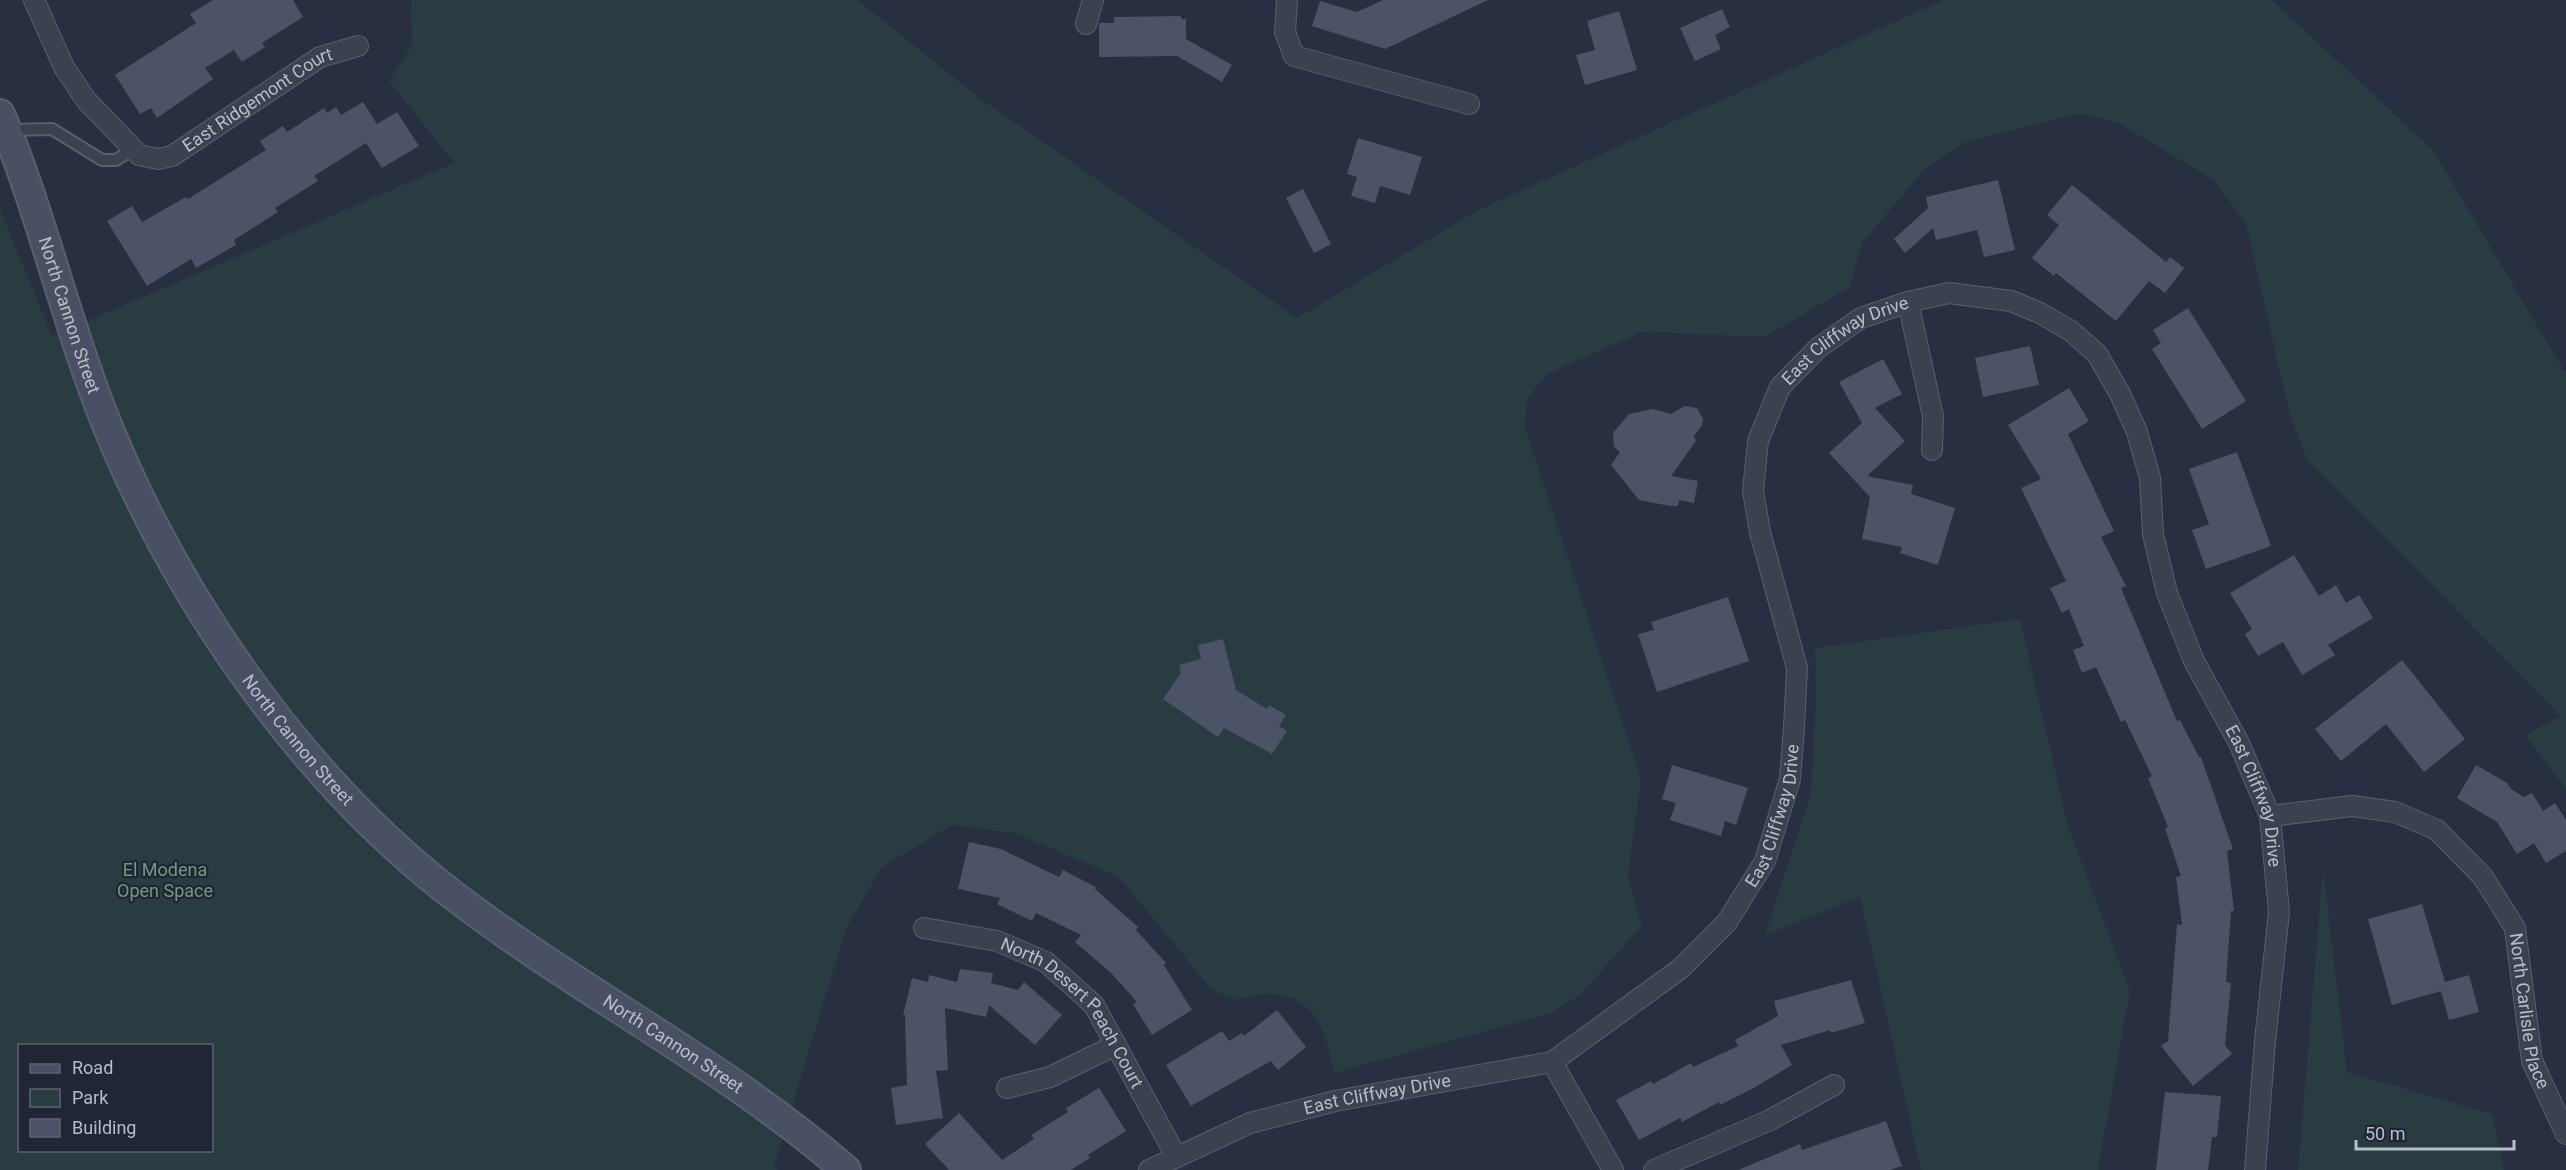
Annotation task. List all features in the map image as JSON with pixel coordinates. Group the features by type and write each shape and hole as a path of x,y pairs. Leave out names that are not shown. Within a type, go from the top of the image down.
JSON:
{"main road":[{"name":"North Cannon Street","path":"3,122 98,403 124,466 152,524 203,614 259,695 349,799 413,862 449,892 512,937 762,1101 846,1170"}],"street":[{"path":"34,0 73,82 86,100 132,150"},
{"path":"1086,24 1093,0"},
{"path":"1287,0 1285,32 1294,56 1469,104"},
{"name":"East Ridgemont Court","path":"132,150 147,159 158,159 182,150 320,57 358,46"},
{"name":"East Cliffway Drive","path":"1152,1170 1176,1156 1250,1123 1335,1101 1552,1062 1680,969 1727,922 1765,861 1790,779 1797,668 1758,520 1753,490 1758,441 1780,387 1818,348 1861,318 1908,302 1949,293 2011,301 2040,313 2071,331 2097,354 2120,394 2137,432 2150,478 2153,534 2167,593 2194,661 2239,743 2270,816 2279,912 2265,1041 2255,1170"},
{"path":"1908,302 1933,416 1932,450"},
{"name":"North Carlisle Place","path":"2270,816 2352,806 2395,812 2437,830 2483,877 2515,928 2532,1061 2566,1134"},
{"name":"North Desert Peach Court","path":"924,928 996,941 1046,962 1094,1005 1176,1156"},
{"path":"1007,1088 1050,1077 1116,1045"},
{"path":"1552,1062 1613,1170"},
{"path":"1654,1170 1770,1120 1834,1085"}],"lane":[{"path":"3,122 52,129 102,160 116,160 132,150"}],"green space":[{"name":"El Modena Open Space","path":"411,0 858,0 978,97 1297,318 1478,210 1943,0 2272,0 2433,150 2566,374 2566,789 2525,735 2561,716 2307,459 2290,416 2246,224 2214,180 2120,124 2082,113 1963,143 1925,169 1862,243 1850,287 1765,337 1642,332 1547,374 1528,398 1524,425 1641,778 1628,877 1642,926 1580,995 1549,1014 1334,1073 1321,1027 1306,1006 1285,996 1261,994 1237,1000 1212,990 1119,877 1014,833 952,825 882,867 846,929 774,1166 778,1170 0,1170 0,209 52,336 454,163 389,81 412,45"},
{"path":"2020,619 2068,826 2130,991 2098,1170 1921,1170 1860,897 1765,935 1811,793 1816,698 1815,648"},
{"path":"2323,868 2347,1072 2492,1114 2504,1170 2298,1170"}],"building":[{"path":"213,0 293,0 303,17 262,43 265,47 242,62 234,50 205,68 213,79 157,118 151,108 140,114 115,75 196,23 190,14"},
{"path":"1383,0 1488,0 1385,49 1312,26 1320,1 1357,12"},
{"path":"1722,9 1730,27 1715,35 1721,49 1695,61 1680,28"},
{"path":"1619,11 1637,70 1585,85 1576,55 1595,50 1587,21"},
{"path":"1181,16 1181,19 1186,19 1186,39 1232,65 1222,82 1177,56 1099,57 1099,23 1114,23 1114,17"},
{"path":"363,102 377,124 397,112 419,146 382,168 366,143 314,176 318,181 275,208 278,212 234,240 236,245 196,268 191,259 147,286 107,221 132,206 142,222 186,197 188,199 266,150 260,141 283,126 287,132 324,108 327,113 336,107 341,115"},
{"path":"1358,138 1422,157 1410,195 1380,186 1375,203 1351,196 1357,177 1347,174"},
{"path":"1998,180 2015,250 1984,257 1977,230 1936,240 1933,228 1905,253 1894,239 1928,208 1926,197"},
{"path":"2072,185 2166,262 2170,257 2184,268 2165,293 2149,281 2116,321 2056,273 2054,276 2032,258 2059,225 2047,215"},
{"path":"1303,189 1331,244 1314,253 1286,198"},
{"path":"2188,308 2246,401 2202,429 2152,349 2161,343 2153,330"},
{"path":"2030,346 2039,385 1983,397 1975,358"},
{"path":"1883,359 1902,394 1875,408 1905,441 1867,476 1913,485 1911,494 1955,508 1938,565 1900,553 1902,547 1862,539 1870,497 1829,453 1862,423 1839,382"},
{"path":"2069,388 2089,421 2068,434 2114,531 2101,537 2126,586 2121,588 2177,721 2180,720 2201,757 2233,849 2227,851 2234,911 2231,911 2226,982 2231,983 2225,1045 2232,1054 2193,1086 2161,1046 2168,1041 2177,924 2182,925 2176,877 2181,876 2165,828 2168,827 2148,778 2152,776 2125,720 2121,722 2096,667 2082,673 2073,650 2084,646 2069,609 2062,613 2050,588 2066,581 2021,488 2041,479 2008,425"},
{"path":"1685,406 1697,408 1703,419 1702,425 1694,436 1696,441 1671,476 1698,481 1694,503 1679,500 1678,506 1670,506 1639,500 1611,465 1620,452 1614,447 1613,433 1629,414 1653,409 1671,414"},
{"path":"2237,452 2271,546 2206,569 2192,530 2209,524 2189,469"},
{"path":"2294,555 2319,596 2336,585 2346,603 2359,595 2373,618 2328,645 2335,655 2302,675 2283,642 2258,656 2245,634 2252,629 2230,593"},
{"path":"1728,597 1749,661 1657,692 1638,634 1654,630 1651,622"},
{"path":"1223,639 1236,690 1267,709 1269,705 1286,715 1279,726 1287,731 1272,754 1224,728 1218,737 1163,699 1181,673 1179,665 1201,659 1198,645"},
{"path":"2402,660 2465,739 2424,772 2386,724 2341,761 2315,729"},
{"path":"1672,765 1748,788 1736,825 1725,821 1721,836 1670,820 1676,803 1662,799"},
{"path":"2476,765 2507,783 2511,789 2524,797 2532,793 2543,811 2555,803 2566,820 2566,851 2546,863 2534,843 2517,854 2497,822 2457,798"},
{"path":"969,842 1001,849 1059,877 1063,870 1096,887 1095,889 1138,927 1136,930 1166,963 1164,965 1192,1010 1152,1035 1133,1004 1137,1002 1111,973 1075,942 1081,935 1036,913 1032,921 997,904 1000,898 958,889"},
{"path":"2422,904 2445,982 2469,975 2479,1012 2449,1020 2441,991 2392,1005 2368,919"},
{"path":"960,969 993,973 991,983 1018,990 1024,982 1062,1015 1035,1045 989,1005 986,1017 945,1008 948,1070 936,1071 943,1118 896,1125 891,1088 907,1085 905,1015 903,1015 912,978 928,982 929,975 957,982"},
{"path":"1851,980 1865,1023 1831,1033 1830,1030 1781,1045 1792,1065 1720,1105 1719,1102 1682,1122 1680,1118 1639,1140 1616,1100 1651,1081 1653,1084 1691,1063 1693,1067 1738,1046 1735,1040 1778,1016 1774,1001"},
{"path":"1277,1010 1306,1047 1278,1070 1271,1061 1191,1106 1166,1065 1222,1031 1229,1041 1242,1033 1244,1036"},
{"path":"1099,1088 1126,1131 1088,1155 1090,1158 1071,1170 949,1170 925,1144 959,1113 1002,1160 1034,1139 1031,1135 1068,1112 1066,1108"},
{"path":"2165,1092 2221,1096 2217,1137 2212,1137 2208,1170 2156,1170"},
{"path":"1886,1121 1902,1166 1890,1170 1738,1170 1800,1144 1802,1150"}]}
